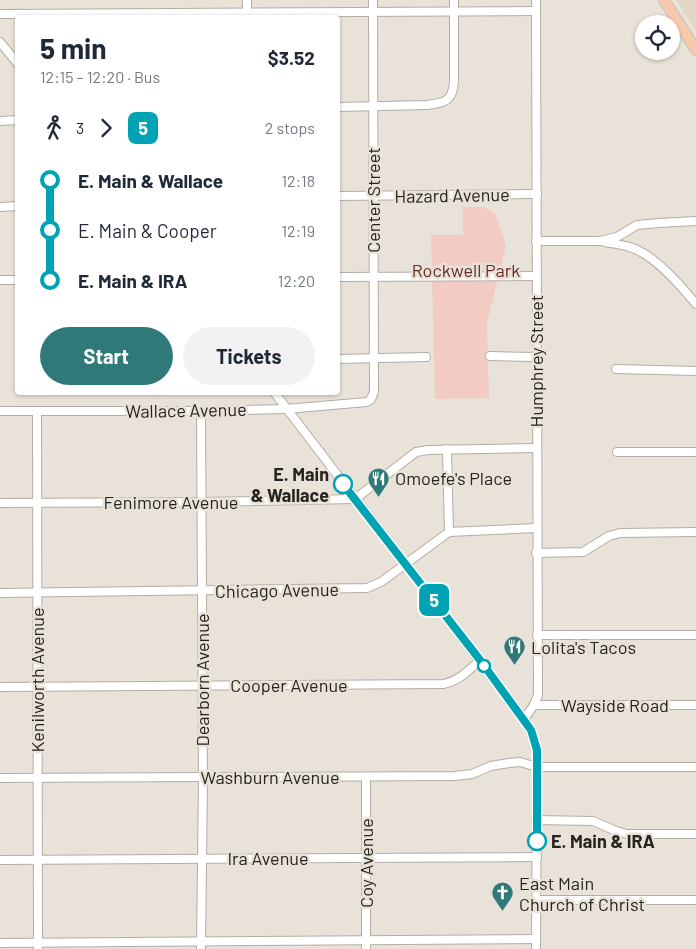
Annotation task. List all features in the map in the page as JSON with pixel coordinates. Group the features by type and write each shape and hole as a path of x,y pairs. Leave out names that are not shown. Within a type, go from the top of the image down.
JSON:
{"main road":[{"path":"664,0 696,50"}],"street":[{"path":"247,0 247,15 373,11 536,12"},
{"name":"Center Street","path":"371,399 374,392 373,0"},
{"path":"340,107 436,104 450,98 454,81 454,0"},
{"name":"Humphrey Street","path":"524,719 538,695 536,554 536,0"},
{"path":"0,14 54,15"},
{"path":"0,42 15,60"},
{"path":"0,120 15,120"},
{"name":"Hazard Avenue","path":"340,196 537,194"},
{"path":"0,206 15,206"},
{"path":"536,241 600,241 617,237 633,227 643,224 696,222"},
{"path":"600,241 636,250 658,264 696,304"},
{"path":"340,277 536,276"},
{"path":"0,280 15,280"},
{"path":"686,293 696,293"},
{"path":"490,356 536,356"},
{"path":"340,359 426,357"},
{"path":"616,369 696,371"},
{"path":"276,395 480,660 531,730 536,745 537,767 536,949"},
{"name":"Wallace Avenue","path":"0,411 286,409 367,402 371,399"},
{"name":"Kenilworth Avenue","path":"37,411 38,946"},
{"name":"Dearborn Avenue","path":"201,411 201,686 203,777 201,946"},
{"path":"355,499 412,454 428,450 447,449 536,448"},
{"path":"447,449 449,532 536,528"},
{"path":"617,452 696,452"},
{"name":"Fenimore Avenue","path":"0,502 201,502 355,499"},
{"name":"Chicago Avenue","path":"0,593 368,588 375,586 449,532"},
{"path":"536,554 587,551 609,536 620,533 696,532"},
{"path":"537,635 696,635"},
{"name":"Cooper Avenue","path":"0,687 443,684 452,683 461,678 480,660"},
{"name":"Wayside Road","path":"534,704 696,705"},
{"name":"Washburn Avenue","path":"0,778 455,776 472,774 490,766 520,762 537,767 696,767"},
{"name":"Coy Avenue","path":"366,777 366,945"},
{"path":"536,820 593,821 627,834 696,834"},
{"name":"Ira Avenue","path":"0,860 537,857"},
{"path":"536,900 696,900"},
{"path":"0,943 38,946 366,945 536,939"}],"shaded area":[{"path":"676,0 696,0 696,31"}],"green space":[{"name":"Rockwell Park","path":"463,207 484,207 495,213 506,246 487,323 489,398 435,399 431,235 463,235"}],"bus line":[{"name":"5","path":"343,484 480,660 531,730 537,750 537,841"}],"place":[{"name":"E. Main & Wallace","path":"343,484"},
{"name":"Omoefe's Place","path":"379,497"},
{"name":"Lolita's Tacos","path":"515,666"},
{"name":"E. Main & IRA","path":"537,841"},
{"name":"East Main Church of Christ","path":"503,912"}]}
